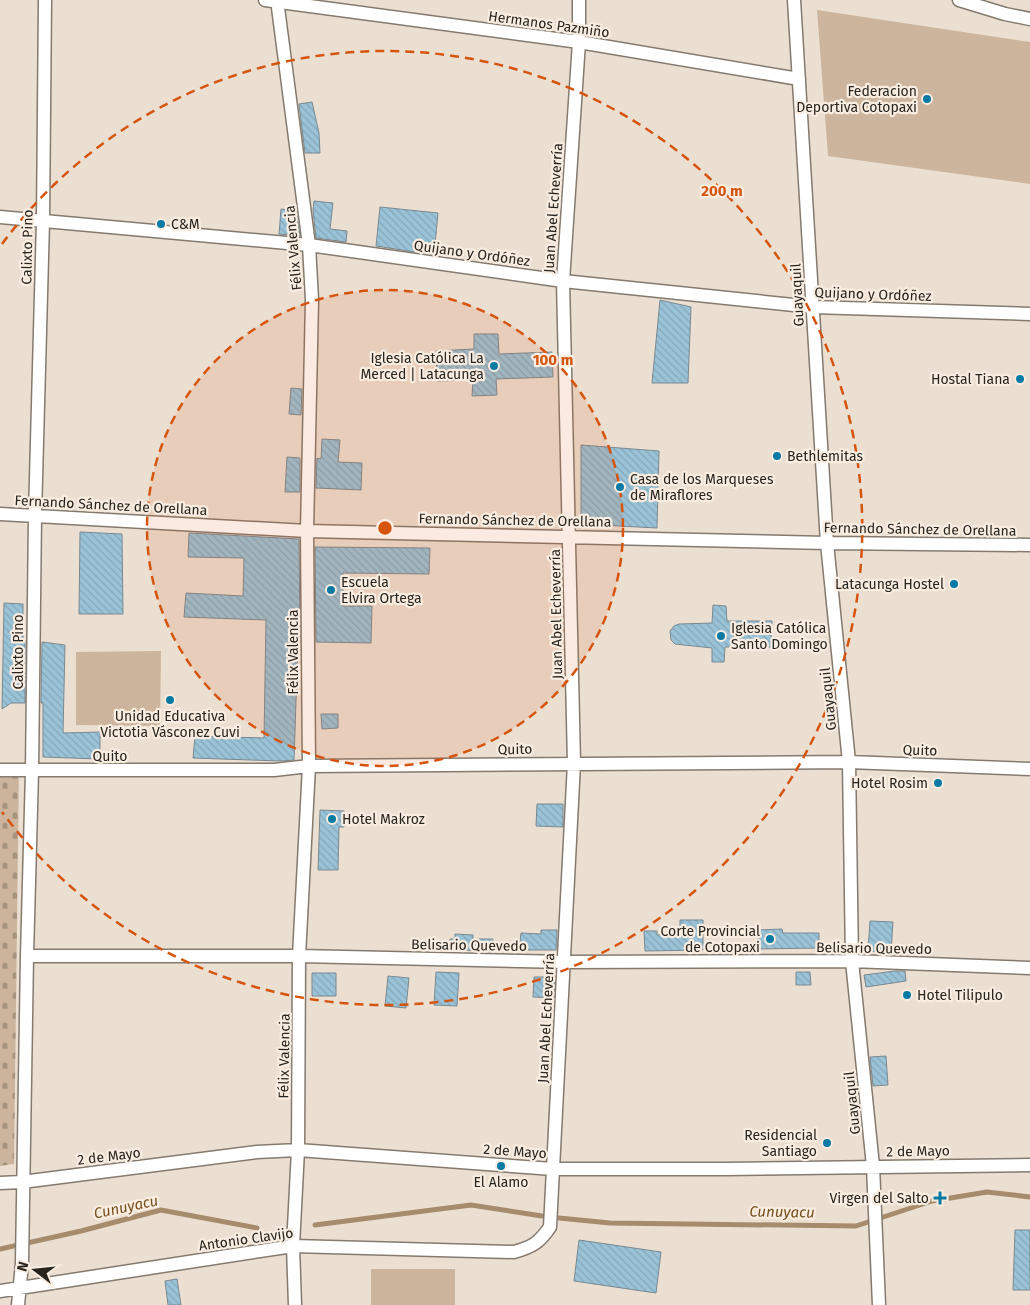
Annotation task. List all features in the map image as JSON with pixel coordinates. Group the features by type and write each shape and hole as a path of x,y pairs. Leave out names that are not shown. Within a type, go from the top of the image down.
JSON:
{"street":[{"name":"Calixto Pino","path":"18,1305 22,1263 22,1182 32,771 34,515 43,221 45,0"},
{"name":"Hermanos Pazmiño","path":"273,0 579,42 799,79"},
{"name":"Félix Valencia","path":"273,0 310,245 312,300 307,531 309,766 300,956 298,1150 293,1246 295,1305"},
{"name":"Juan Abel Echeverría","path":"550,1228 574,763 563,281 579,42 579,0"},
{"name":"Guayaquil","path":"794,0 827,543 849,762 852,961 873,1166 879,1305"},
{"path":"960,0 1005,14 1030,19"},
{"name":"Quijano y Ordóñez","path":"0,216 310,245 563,281 813,308 1030,314"},
{"name":"Fernando Sánchez de Orellana","path":"0,514 307,531 827,543 1030,545"},
{"name":"Quito","path":"0,770 274,770 309,766 849,762 1030,769"},
{"name":"Belisario Quevedo","path":"27,956 300,956 565,962 852,961 1030,968"},
{"name":"2 de Mayo","path":"0,1183 22,1182 257,1152 298,1150 553,1169 1030,1165"},
{"name":"Antonio Clavijo","path":"0,1291 293,1246 514,1252 528,1248 541,1241 550,1228"}],"green space":[{"name":"Federacion Deportiva Cotopaxi","path":"817,10 1030,42 1030,184 828,156"},
{"path":"161,651 160,726 76,725 76,652"},
{"path":"0,767 19,767 14,1164 0,1166"},
{"path":"371,1269 455,1269 455,1305 371,1305"}],"building":[{"path":"312,102 319,133 320,153 305,153 299,104"},
{"path":"314,201 333,203 330,229 347,231 346,242 316,238"},
{"path":"380,207 438,213 434,255 376,246"},
{"path":"281,209 296,211 300,236 279,234"},
{"path":"660,300 691,307 688,383 652,383"},
{"name":"Iglesia Católica La Merced | Latacunga","path":"474,334 498,334 499,354 552,352 553,377 496,379 497,395 472,396 473,380 437,381 436,351 474,349"},
{"path":"291,388 302,389 301,415 289,414"},
{"path":"322,439 340,440 338,462 362,463 361,490 316,488 317,458 321,459"},
{"name":"Casa de los Marqueses de Miraflores","path":"581,445 659,451 657,528 581,524"},
{"path":"287,457 300,458 300,492 285,492"},
{"path":"80,532 122,534 123,614 79,614"},
{"path":"189,533 299,539 300,642 298,642 294,760 193,758 195,736 264,738 266,620 184,617 186,593 243,596 244,558 188,557"},
{"name":"Escuela Elvira Ortega","path":"315,547 430,548 429,574 343,573 343,606 372,606 371,643 316,642"},
{"path":"4,603 23,604 25,703 11,703 2,709"},
{"name":"Iglesia Católica Santo Domingo","path":"713,605 726,606 727,621 772,621 771,647 725,647 724,662 712,662 712,648 675,644 671,640 670,631 674,626 679,624 712,623"},
{"path":"42,642 65,645 63,733 100,732 100,759 43,757 43,703 41,703"},
{"path":"321,714 338,714 338,728 322,729"},
{"path":"537,804 563,804 563,827 536,826"},
{"path":"320,810 344,811 344,827 339,827 338,870 318,870"},
{"path":"680,920 703,920 703,950 645,951 644,931 657,931 657,935 680,934"},
{"path":"870,921 893,922 891,952 868,951"},
{"path":"782,929 783,933 819,933 819,948 758,949 758,930"},
{"path":"541,930 557,930 556,950 519,950 521,933 541,934"},
{"path":"455,934 473,935 473,939 493,939 493,952 449,949 450,939 455,939"},
{"path":"905,971 906,981 866,987 864,975"},
{"path":"436,972 459,973 457,1006 434,1005"},
{"path":"796,972 810,972 811,985 796,985"},
{"path":"312,973 336,973 336,996 312,996"},
{"path":"388,976 409,978 406,1008 385,1006"},
{"path":"534,977 555,977 554,998 533,997"},
{"path":"886,1056 888,1085 873,1086 870,1057"},
{"path":"1015,1230 1030,1230 1030,1290 1013,1290"},
{"path":"579,1240 661,1252 656,1293 574,1281"},
{"path":"177,1279 181,1305 168,1305 165,1281"}],"waterway":[{"name":"Cunuyacu","path":"559,1218 610,1223 856,1226 932,1201 987,1192 1030,1197"},
{"name":"Cunuyacu","path":"315,1225 471,1205 542,1216"},
{"name":"Cunuyacu","path":"0,1249 81,1231 161,1210 257,1228"}],"place":[{"name":"Federacion Deportiva Cotopaxi","path":"927,99"},
{"name":"C&M","path":"161,224"},
{"name":"Iglesia Católica La Merced | Latacunga","path":"494,366"},
{"name":"Hostal Tiana","path":"1020,379"},
{"name":"Bethlemitas","path":"777,456"},
{"name":"Casa de los Marqueses de Miraflores","path":"620,487"},
{"name":"Latacunga Hostel","path":"954,584"},
{"name":"Escuela Elvira Ortega","path":"331,590"},
{"name":"Iglesia Católica Santo Domingo","path":"721,636"},
{"name":"Unidad Educativa Victotia Vásconez Cuvi","path":"170,700"},
{"name":"Hotel Rosim","path":"938,783"},
{"name":"Hotel Makroz","path":"332,819"},
{"name":"Corte Provincial de Cotopaxi","path":"770,939"},
{"name":"Hotel Tilipulo","path":"907,995"},
{"name":"Residencial Santiago","path":"827,1143"},
{"name":"El Alamo","path":"501,1166"},
{"name":"Virgen del Salto","path":"940,1198"}]}
